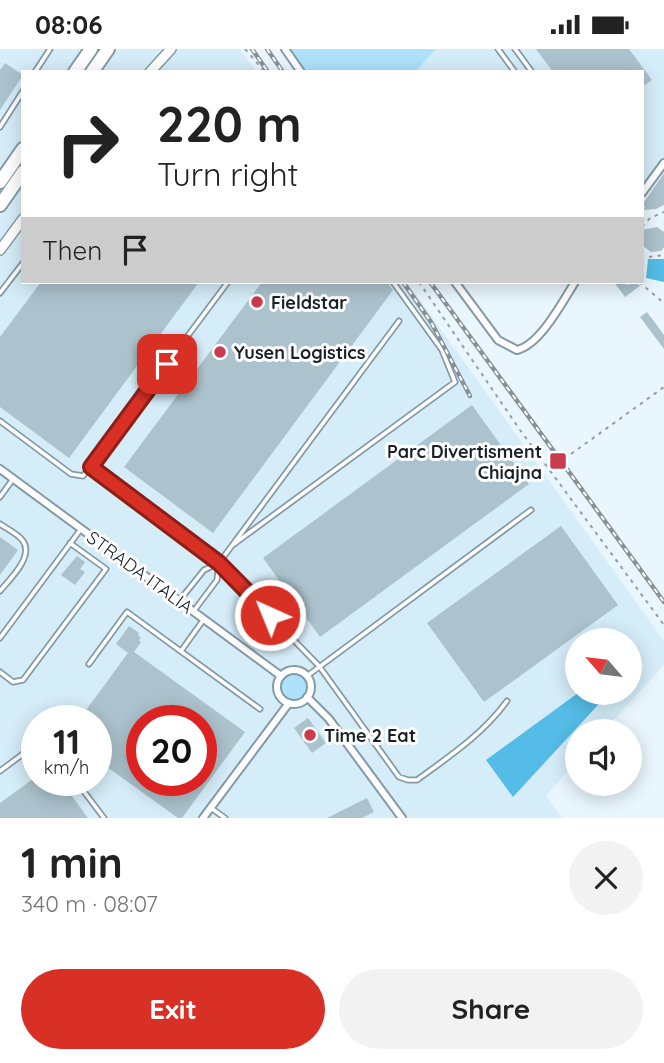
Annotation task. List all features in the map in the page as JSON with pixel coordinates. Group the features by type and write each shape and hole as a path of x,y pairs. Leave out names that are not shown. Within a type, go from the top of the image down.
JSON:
{"highway":[{"path":"93,70 108,49"},
{"path":"75,70 87,54"},
{"path":"0,170 21,141"},
{"path":"0,182 21,152"},
{"path":"0,205 21,175"}],"main road":[{"path":"152,70 171,49"},
{"path":"0,250 21,222"}],"street":[{"path":"285,49 300,70"},
{"path":"644,190 664,163"},
{"path":"456,284 498,340 517,350 528,346 538,335 574,284"},
{"name":"STRADA ITALIA","path":"0,470 281,676"},
{"path":"294,670 307,675 311,689 307,698 299,703 289,703 282,698 278,689 281,676 294,670"},
{"path":"307,698 328,719 402,818"},
{"path":"203,818 289,703"}],"lane":[{"path":"36,70 50,49"},
{"path":"498,49 514,70"},
{"path":"515,49 531,70"},
{"path":"0,127 21,95"},
{"path":"0,293 21,266"},
{"path":"0,421 74,476 83,475 227,284"},
{"path":"234,544 455,382 442,350 394,284"},
{"path":"179,601 204,570 219,563 234,544 399,321"},
{"path":"91,467 219,563 320,666 397,774 408,780 417,780 462,748 497,715 507,701"},
{"path":"0,496 13,479"},
{"path":"307,675 531,510"},
{"path":"0,524 23,540 26,548 23,560 0,591"},
{"path":"0,638 81,529"},
{"path":"0,672 13,682 23,680 106,569 71,543"},
{"path":"193,611 217,580 219,563"},
{"path":"89,664 127,612 260,709"},
{"path":"181,651 204,619"},
{"path":"0,771 21,755"},
{"path":"87,796 104,818"},
{"path":"211,808 225,818"}],"path":[{"path":"245,49 263,70"},
{"path":"644,225 650,218 663,212 664,219"},
{"path":"649,257 664,255"},
{"path":"420,284 520,430 664,625"},
{"path":"641,284 664,303"},
{"path":"571,454 664,387"}],"shaded area":[{"path":"0,49 240,49 256,70 21,70 21,284 408,284 664,641 664,665 642,689 642,628 565,628 565,705 628,705 615,719 565,719 565,774 546,796 562,818 0,818"},
{"path":"285,49 436,49 417,70 300,70"},
{"path":"436,49 664,49 664,157 644,182 644,70 417,70"},
{"path":"294,670 306,675 311,687 306,699 294,704 282,699 277,687 282,675"}],"water":[{"path":"648,259 664,259 664,282 646,278"},
{"path":"565,702 565,705 598,705 585,719 565,719 565,741 513,797 486,760"}],"building":[{"path":"536,49 629,49 652,80 644,86 644,70 552,70"},
{"path":"5,63 21,74 21,78 0,110 0,70"},
{"path":"664,173 664,205 644,210 644,202"},
{"path":"657,227 664,232 664,247 661,251 651,252 644,247 644,230"},
{"path":"40,284 198,284 69,458 0,407 0,337"},
{"path":"261,284 388,284 393,290 213,533 124,467"},
{"path":"615,284 640,286 625,297"},
{"path":"647,312 664,335 664,349 640,317"},
{"path":"472,405 529,484 320,637 263,558"},
{"path":"561,526 618,605 586,628 565,628 565,643 484,702 427,623"},
{"path":"0,537 18,550 0,575"},
{"path":"77,556 85,562 80,569 85,572 75,585 61,575"},
{"path":"129,626 139,633 141,638 134,652 208,705 126,705 126,781 112,771 112,705 90,705 128,653 116,644"},
{"path":"217,712 245,732 217,770"},
{"name":"Time 2 Eat","path":"308,718 326,743 312,753 294,728"},
{"path":"21,788 21,796 72,796 88,818 0,818 0,803"},
{"path":"147,796 198,796 182,818 178,818"},
{"path":"367,798 374,812 362,818 327,818"}],"railway":[{"path":"252,49 267,70"},
{"path":"267,49 282,70"},
{"path":"404,284 431,322 470,396"},
{"path":"431,284 664,602"}],"place":[{"name":"Fieldstar","path":"257,302"},
{"name":"Yusen Logistics","path":"220,352"},
{"name":"Parc Divertisment Chiajna","path":"558,461"},
{"name":"Time 2 Eat","path":"310,735"}],"route":[{"path":"167,364 91,467 219,563 270,615"}]}
